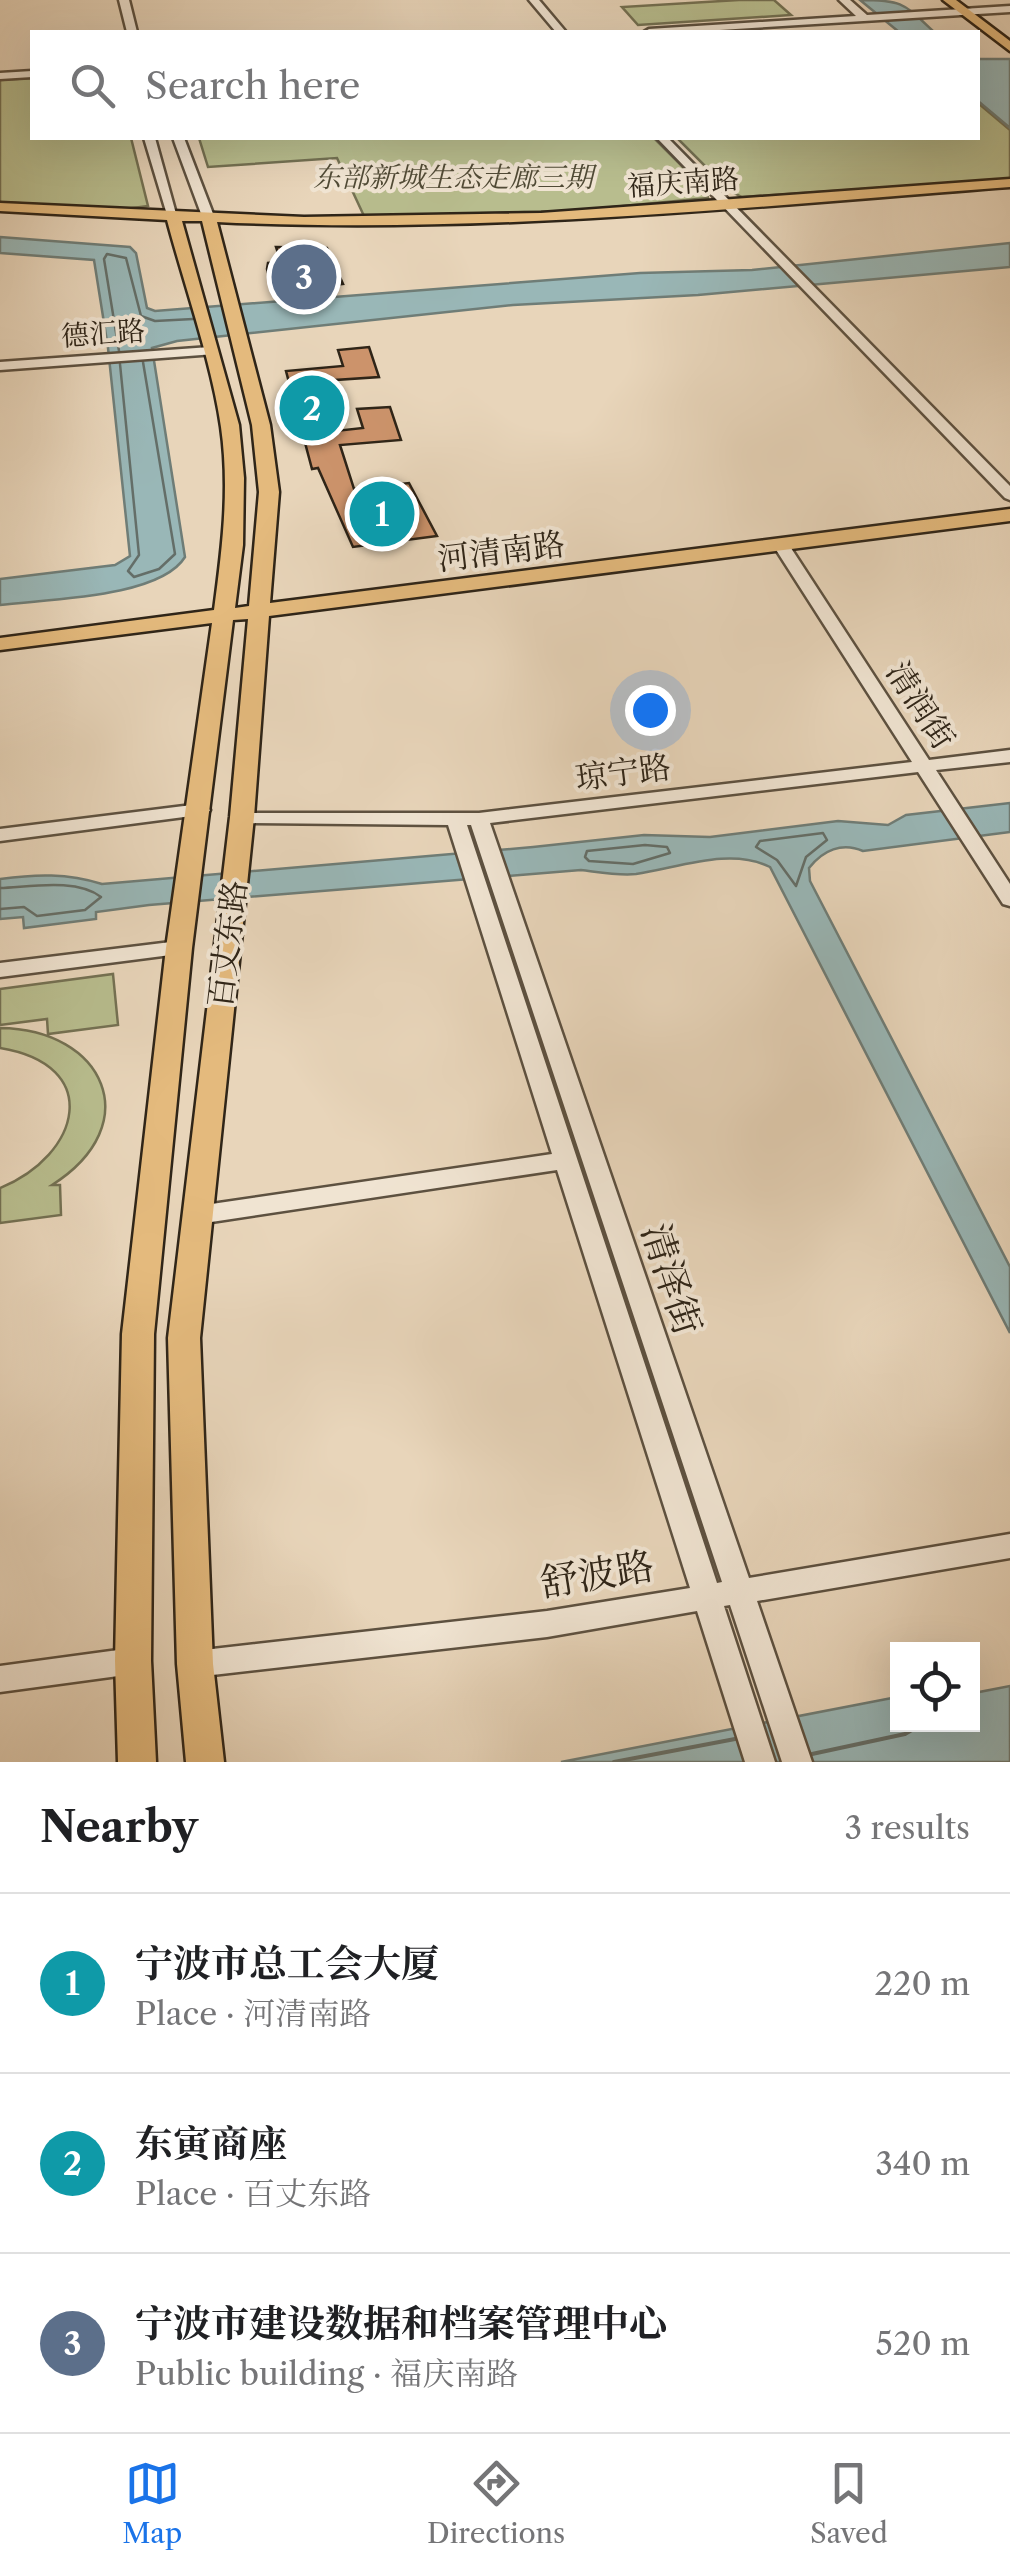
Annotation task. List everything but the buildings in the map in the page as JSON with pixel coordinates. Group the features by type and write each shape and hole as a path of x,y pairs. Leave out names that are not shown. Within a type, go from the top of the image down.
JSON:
{"main road":[{"path":"933,0 964,12 1009,54"},
{"path":"949,6 973,30"},
{"path":"980,36 1009,54"},
{"name":"福庆南路","path":"0,220 210,225 315,233 544,228 1010,183"},
{"name":"福庆南路","path":"732,209 1010,194"},
{"name":"福庆南路","path":"0,207 176,224"},
{"name":"百丈东路","path":"138,1762 133,1660 138,1334 179,948 233,545 236,478 230,424 176,224"},
{"name":"百丈东路","path":"205,1762 195,1664 184,1338 242,817 269,492 266,458 210,225"},
{"name":"河清南路","path":"0,644 1010,498"},
{"name":"河清南路","path":"260,605 1010,515"},
{"name":"河清南路","path":"0,627 223,610"}],"street":[{"path":"124,0 132,30"},
{"path":"534,0 559,30"},
{"path":"844,0 866,18"},
{"path":"681,30 924,14 949,6"},
{"path":"964,12 1010,9"},
{"path":"0,76 30,74"},
{"name":"百丈东路","path":"150,140 176,224"},
{"name":"百丈东路","path":"179,140 210,225"},
{"path":"664,140 1010,498"},
{"name":"德汇路","path":"0,366 162,354 209,346"},
{"name":"清润街","path":"780,544 1010,900"},
{"name":"琼宁路","path":"242,817 468,819 1010,756"},
{"path":"0,835 200,810"},
{"name":"清泽街","path":"468,819 566,1160 760,1762"},
{"name":"清泽街","path":"468,819 796,1762"},
{"path":"0,970 179,948"},
{"path":"198,1215 566,1160"},
{"name":"舒波路","path":"195,1664 547,1624 1010,1546"},
{"path":"0,1678 133,1660"}],"green space":[{"path":"774,0 791,15 638,25 622,7"},
{"path":"30,78 30,140 132,140 148,206 125,209 0,202 0,80"},
{"name":"东部新城生态走廊三期","path":"980,105 1010,130 1010,179 742,197 730,191 679,140 980,140"},
{"name":"东部新城生态走廊三期","path":"200,140 656,140 706,190 708,198 570,211 364,216 337,158 208,167"},
{"path":"113,974 118,1025 48,1034 47,1019 0,1025 0,989"},
{"path":"0,1028 36,1033 66,1044 87,1062 101,1084 105,1109 99,1135 82,1161 52,1185 60,1185 61,1215 0,1223 0,1188 28,1173 49,1155 63,1134 69,1112 67,1091 55,1072 33,1058 0,1048"}],"water":[{"path":"860,0 902,6 932,30 897,30"},
{"path":"980,59 1010,59 1010,128 980,103"},
{"path":"0,237 130,247 136,253 147,308 155,311 640,273 752,270 1010,243 1010,267 698,295 513,305 177,341 152,348 185,557 172,571 128,589 0,605 0,579 115,565 130,556 108,348 94,260 0,253"},
{"path":"1010,803 1010,832 863,851 840,848 820,856 809,868 810,881 1010,1267 1010,1333 770,867 754,861 721,859 636,874 581,870 149,905 96,912 96,919 24,928 23,917 0,919 0,879 13,877 64,876 102,884 644,835 710,837 838,821 888,825 906,815"},
{"path":"1010,1686 1010,1762 561,1762 890,1698 890,1732 980,1732 980,1692"}],"place":[{"name":"宁波市建设数据和档案管理中心","path":"304,277"},
{"name":"东寅商座","path":"312,408"},
{"name":"宁波市总工会大厦","path":"382,514"}]}
